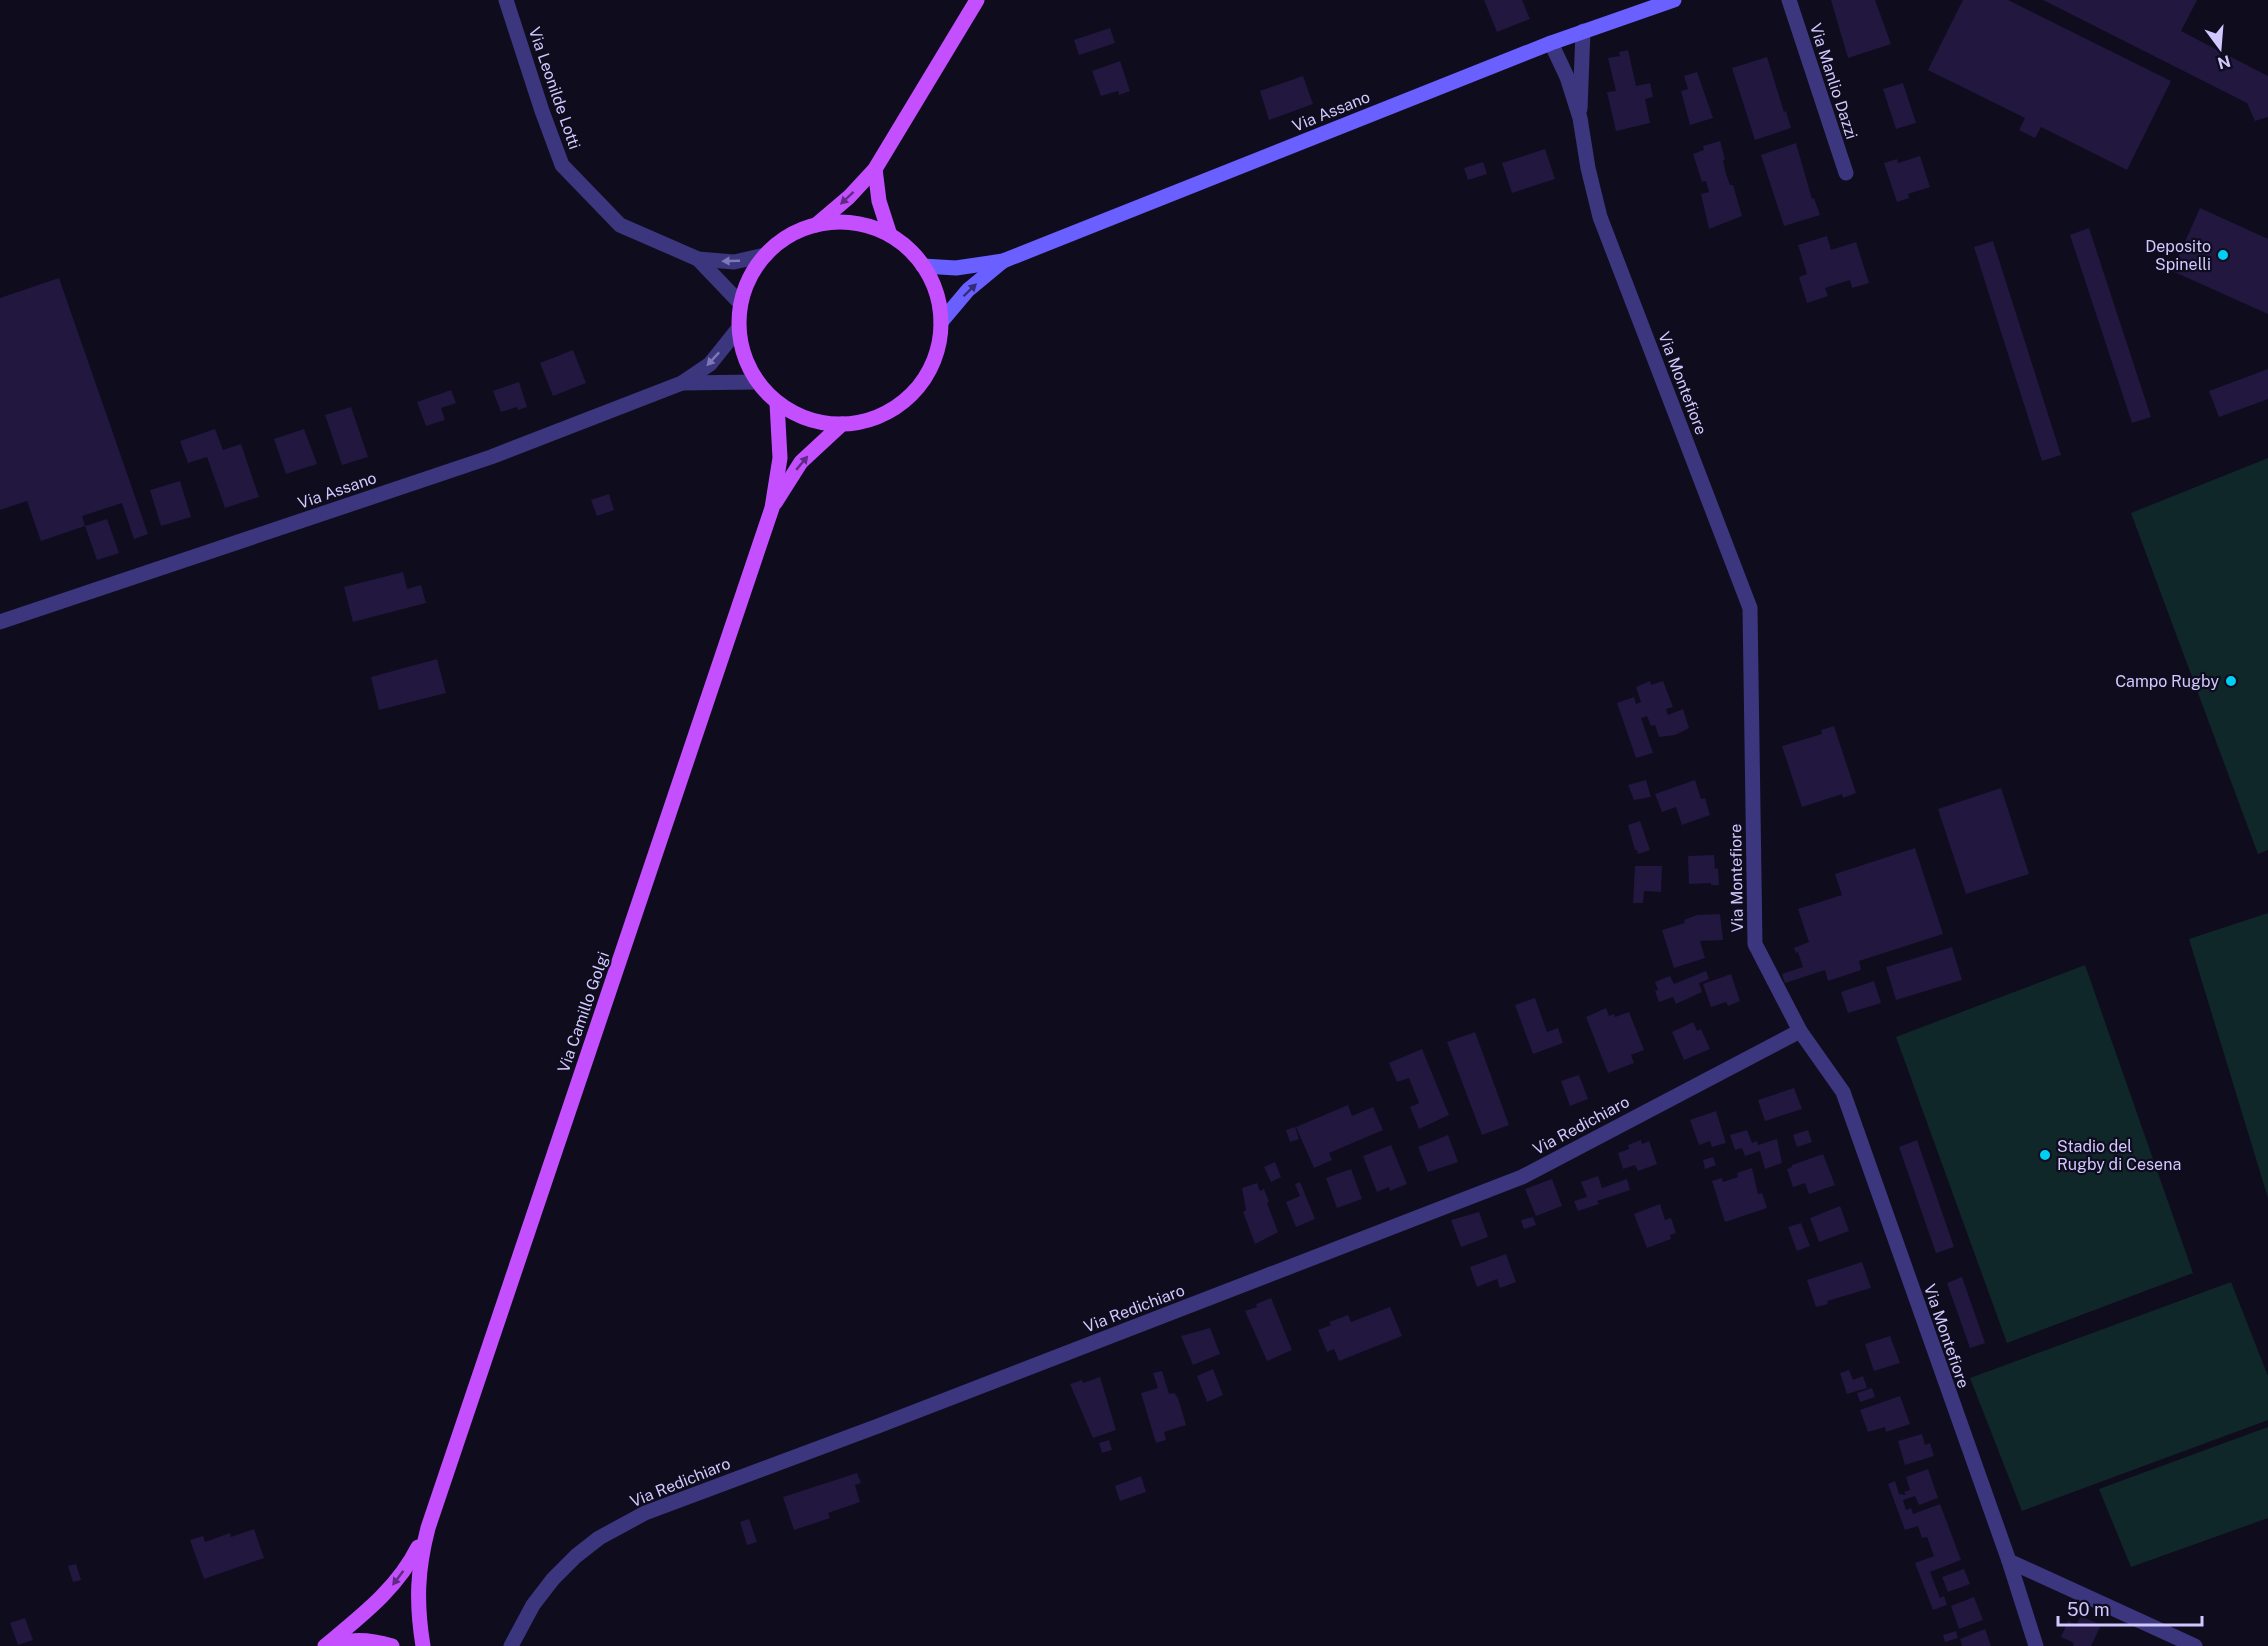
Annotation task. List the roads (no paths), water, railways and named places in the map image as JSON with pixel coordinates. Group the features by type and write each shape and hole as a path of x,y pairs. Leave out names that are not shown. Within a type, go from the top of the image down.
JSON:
{"main road":[{"path":"816,225 849,197 875,169 976,0"},
{"name":"Via Assano","path":"923,266 956,268 1003,261 1551,43 1674,0"},
{"path":"875,169 879,201 890,236"},
{"path":"835,222 854,223 890,236 908,249 923,266 936,293 941,322 939,345 920,385 904,401 885,413 864,421 842,424 807,419 777,403 757,382 744,357 738,329 740,303 749,278 765,255 788,236 816,225 835,222"},
{"name":"Via Assano","path":"941,322 968,290 1003,261"},
{"name":"Via Camillo Golgi","path":"423,1646 418,1580 420,1558 428,1528 772,508 780,458 777,403"},
{"name":"Via Camillo Golgi","path":"772,508 801,462 842,424"},
{"name":"Via Camillo Golgi","path":"325,1646 378,1601 397,1581 428,1528"},
{"path":"331,1646 356,1640 376,1641 392,1646"}],"street":[{"name":"Via Leonilde Lotti","path":"506,0 562,165 620,225 698,259 734,262 765,255"},
{"name":"Via Manlio Dazzi","path":"1789,0 1846,172"},
{"name":"Via Montefiore","path":"1580,118 1583,32"},
{"name":"Via Montefiore","path":"1551,43 1568,77 1580,118 1588,168 1600,217 1750,608 1755,944 1800,1031 1843,1092 2009,1561 2036,1646"},
{"name":"Via Leonilde Lotti","path":"698,259 740,303"},
{"name":"Via Assano","path":"0,622 491,457 682,383 710,364 738,329"},
{"name":"Via Assano","path":"682,383 757,382"},
{"name":"Via Redichiaro","path":"511,1646 533,1605 553,1579 576,1556 599,1538 645,1513 878,1426 1522,1177 1800,1031"},
{"path":"2009,1561 2194,1646"}],"place":[{"name":"Deposito Spinelli","path":"2223,255"},
{"name":"Campo Rugby","path":"2231,681"},
{"name":"Stadio del Rugby di Cesena","path":"2045,1155"}]}
